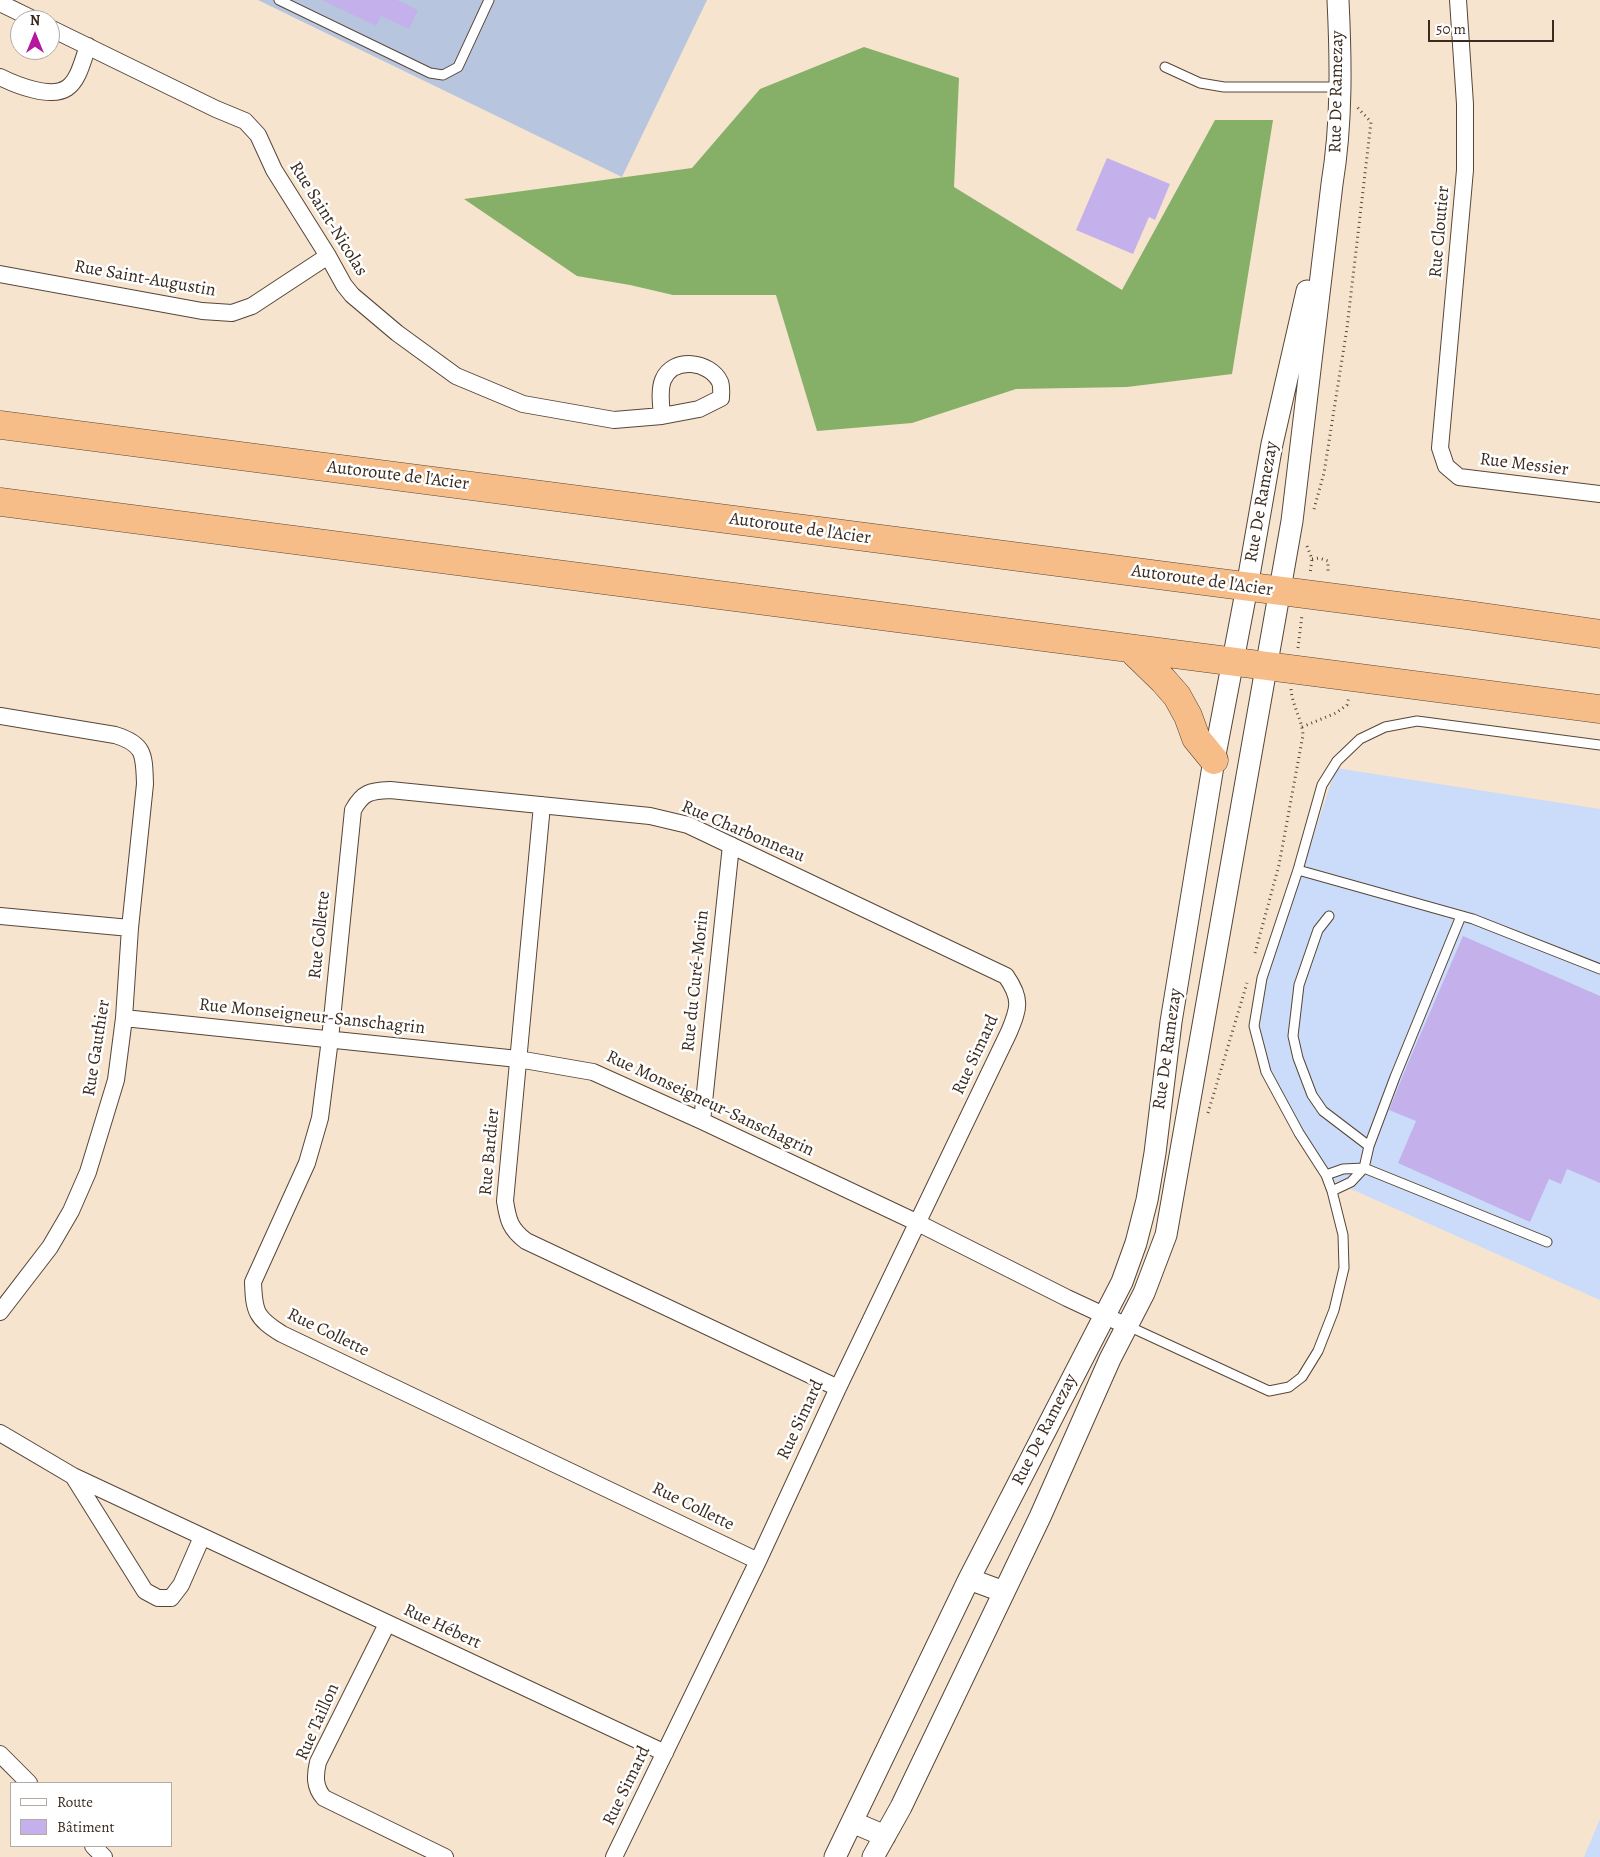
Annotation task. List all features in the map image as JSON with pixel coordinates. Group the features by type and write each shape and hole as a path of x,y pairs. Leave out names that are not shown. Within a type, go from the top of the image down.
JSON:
{"highway":[{"name":"Autoroute de l'Acier","path":"0,425 1280,592 1493,618 1600,634"},
{"path":"0,502 1600,709"},
{"path":"1131,649 1164,680 1177,696 1188,716 1196,738 1214,760"}],"street":[{"name":"Rue De Ramezay","path":"874,1857 901,1807 1040,1517 1110,1359 1152,1276 1166,1235 1292,521 1332,184 1338,149 1340,87 1338,0"},
{"name":"Rue Cloutier","path":"1446,466 1440,448 1465,170 1465,104 1458,0"},
{"path":"0,3 14,10"},
{"name":"Rue Saint-Nicolas","path":"60,33 216,109 245,121 258,135 274,170 352,295 397,333 456,376 523,404 563,412 614,420 662,416"},
{"path":"0,78 47,93 67,88 76,77 88,46"},
{"name":"Rue De Ramezay","path":"835,1857 970,1579 1131,1261 1147,1200 1155,1153 1172,1013 1214,760 1272,444 1332,184"},
{"name":"Rue Saint-Augustin","path":"0,274 202,311 232,313 252,306 328,256"},
{"name":"Rue Messier","path":"1446,466 1459,477 1600,494"},
{"name":"Rue Gauthier","path":"0,716 115,735 128,739 138,746 144,761 145,784 130,928 124,1018 116,1080 88,1172 71,1211 50,1247 0,1312"},
{"name":"Rue Charbonneau","path":"360,798 372,791 390,790 650,816 688,825 1006,976 1013,986 1018,999"},
{"name":"Rue Collette","path":"360,798 353,810 330,1039 320,1118 307,1163 253,1282 254,1304 264,1322 291,1338 758,1561"},
{"name":"Rue Bardier","path":"542,805 505,1201 508,1218 515,1233 526,1241 838,1388"},
{"name":"Rue du Curé-Morin","path":"702,1121 731,845"},
{"path":"0,916 130,928"},
{"name":"Rue Simard","path":"614,1857 758,1561 838,1388 1009,1032 1017,1012 1018,999"},
{"name":"Rue Monseigneur-Sanschagrin","path":"124,1018 518,1059 592,1072 702,1121 918,1223 1127,1326"},
{"name":"Rue Hébert","path":"0,1433 73,1476 665,1752"},
{"name":"Rue Hébert","path":"73,1476 145,1590 158,1598 171,1598 181,1585 202,1537"},
{"path":"970,1579 1004,1592"},
{"name":"Rue Taillon","path":"388,1624 318,1762 315,1773 316,1783 319,1793 324,1798 445,1857"},
{"path":"0,1754 29,1782"},
{"path":"852,1822 885,1836"},
{"path":"94,1847 104,1857"}],"lane":[{"path":"279,0 430,73 443,74 458,67 489,0"},
{"path":"1165,67 1200,83 1224,87 1340,87"},
{"path":"1127,1326 1269,1391 1289,1388 1302,1377 1318,1351 1334,1310 1344,1268 1343,1235 1332,1191 1326,1175 1299,1133 1266,1072 1254,1026 1262,978 1298,870 1322,785 1337,761 1360,738 1385,727 1417,721 1600,745"},
{"path":"1298,870 1461,916 1519,936 1600,968"},
{"path":"1329,916 1318,930 1299,986 1294,1036 1298,1058 1312,1095 1323,1111 1369,1146"},
{"path":"1332,1191 1351,1182 1364,1168 1369,1146 1395,1076 1461,916"},
{"path":"1326,1175 1343,1169 1364,1168 1547,1242"}],"path":[{"name":"Rue De Ramezay","path":"1312,516 1324,473 1347,328 1371,122"},
{"path":"1307,539 1308,551 1312,560 1310,570"},
{"path":"1312,560 1319,558 1328,561 1328,572"},
{"path":"1297,654 1302,617"},
{"path":"1254,959 1280,865 1303,736 1291,687"},
{"path":"1302,727 1342,710 1347,705 1349,694"},
{"path":"1207,1115 1216,1091 1248,977"}],"shaded area":[{"path":"258,0 707,0 622,177"},
{"path":"1336,768 1600,809 1600,1300 1331,1180 1270,1071 1260,1027 1266,978"},
{"path":"1600,1819 1600,1857 1584,1857"}],"green space":[{"path":"864,47 959,78 954,187 1122,290 1215,120 1273,120 1232,374 1127,387 1016,389 912,423 817,431 776,295 673,295 577,276 464,199 692,168 760,89"}],"building":[{"path":"322,0 397,0 418,10 409,29 381,16 376,26"},
{"path":"1107,158 1170,184 1155,220 1149,217 1133,254 1076,230"},
{"path":"1463,936 1600,996 1600,1183 1567,1169 1561,1184 1549,1179 1530,1222 1398,1163 1416,1121 1389,1110"}]}
